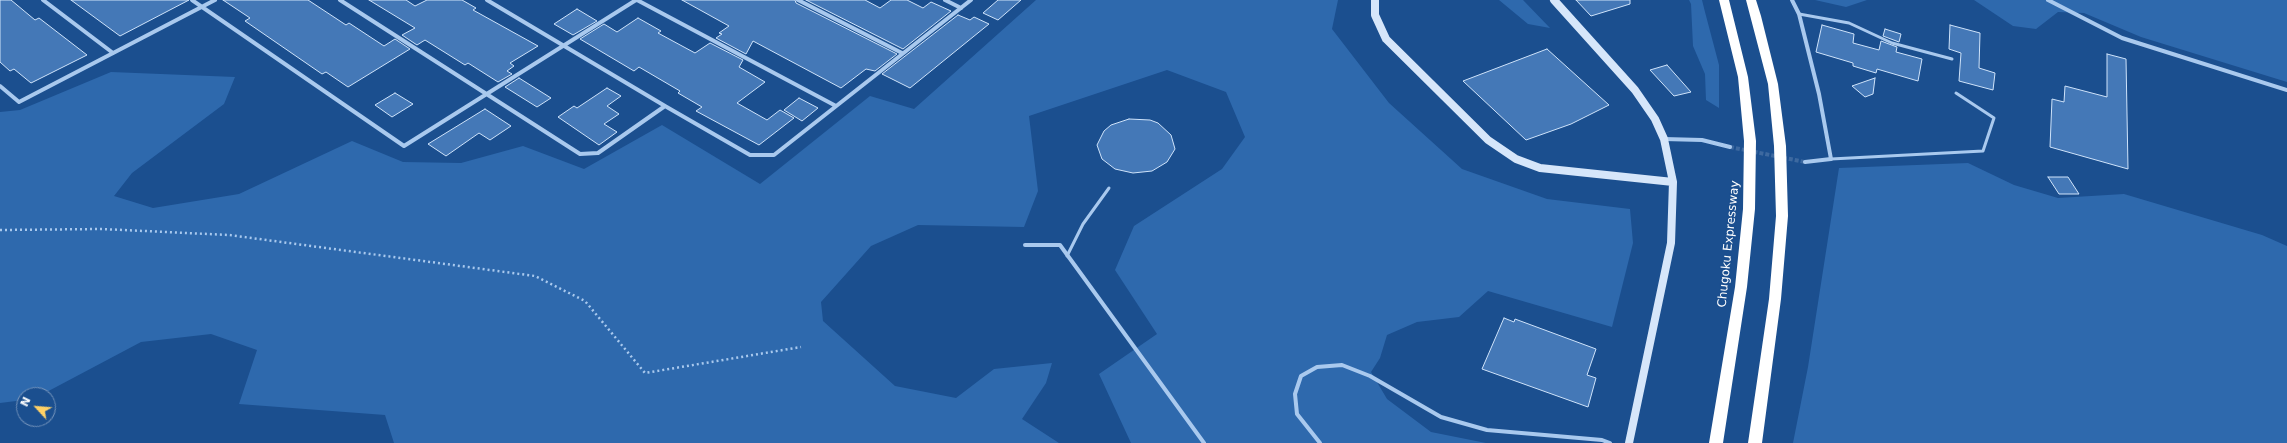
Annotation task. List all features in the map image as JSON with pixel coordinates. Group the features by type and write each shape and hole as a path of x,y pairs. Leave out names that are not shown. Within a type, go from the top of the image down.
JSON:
{"highway":[{"name":"Chugoku Expressway","path":"1716,443 1740,287 1749,209 1750,148 1742,77 1729,16 1724,0"},
{"path":"1751,0 1773,84 1780,146 1782,216 1775,299 1754,443"}],"street":[{"path":"43,0 113,53"},
{"path":"192,0 404,146 637,0 836,106"},
{"path":"0,86 19,102 215,0"},
{"path":"340,0 580,154 598,153 665,106"},
{"path":"487,0 750,155 774,155 971,0"},
{"path":"798,0 902,53"},
{"path":"945,0 961,8"},
{"path":"1375,0 1374,15 1386,39 1488,140 1516,159 1540,168 1673,182"},
{"path":"1554,0 1592,40 1635,90 1655,119 1664,139 1673,182 1671,243 1629,443"},
{"path":"1792,0 1799,14 1819,94 1831,159 1805,162"},
{"path":"2048,0 2122,38 2228,70 2287,90"},
{"path":"1664,139 1702,140 1730,147"},
{"path":"1025,244 1060,245 1204,443"},
{"path":"1320,443 1297,414 1295,394 1301,376 1317,367 1342,366 1370,376 1441,417 1487,430 1602,440 1610,443"}],"lane":[{"path":"1799,14 1849,23 1872,32 1892,43 1952,59"},
{"path":"1831,159 1983,150 1994,118 1956,93"},
{"path":"1067,256 1083,224 1109,188"}],"path":[{"path":"0,230 102,229 230,235 535,276 586,301 645,374 801,346"}],"shaded area":[{"path":"1036,0 1338,0 1332,29 1389,103 1462,169 1547,199 1630,209 1633,243 1612,327 1488,291 1459,317 1417,322 1387,335 1380,358 1371,372 1387,399 1431,432 1486,443 1131,443 1099,374 1157,334 1115,270 1134,226 1222,169 1245,137 1226,92 1167,70 1029,116 1038,191 1024,227 918,225 871,246 821,302 823,321 895,386 956,398 994,369 1052,363 1046,383 1022,419 1059,443 394,443 385,415 239,404 257,350 211,334 141,342 56,387 16,387 16,401 0,403 0,112 20,110 111,72 235,77 224,104 132,173 114,196 153,208 239,194 352,141 403,162 461,163 523,146 584,169 662,125 760,184 870,96 914,109"},
{"path":"1499,0 1523,0 1550,28 1528,24"},
{"path":"1689,0 1702,0 1719,65 1719,108 1706,100 1705,74 1693,46 1691,4"},
{"path":"1815,0 1867,0 1846,7"},
{"path":"1974,0 2287,0 2287,82 2141,37 2084,13 2058,12 2036,29 2013,26"},
{"path":"1968,163 2014,185 2058,198 2124,194 2262,235 2287,246 2287,443 1793,443 1808,367 1839,168"}],"building":[{"path":"0,0 11,0 35,20 39,18 87,55 31,83 14,69 10,71 0,62"},
{"path":"71,0 189,0 120,36"},
{"path":"223,0 308,0 346,25 349,23 384,46 395,39 410,49 348,87 326,72 322,74 245,21 250,18"},
{"path":"369,0 406,0 415,6 427,0 462,0 476,8 473,10 538,46 510,63 514,66 507,71 512,74 498,82 468,63 465,65 425,40 417,45 402,35 415,28"},
{"path":"682,0 795,0 796,3 897,54 875,71 866,69 841,88 753,41 746,54 716,38 722,34 719,33 729,26"},
{"path":"806,0 865,0 880,8 891,0 907,0 923,8 931,2 951,11 903,49"},
{"path":"998,0 1021,0 998,20 983,13"},
{"path":"1576,0 1630,0 1630,4 1591,16"},
{"path":"577,9 597,21 573,35 554,24"},
{"path":"958,15 970,20 974,17 989,24 910,88 882,74"},
{"path":"638,18 661,31 658,33 695,53 710,43 743,60 739,67 765,82 737,103 767,120 780,110 794,118 759,145 696,111 702,107 678,93 680,91 639,67 634,71 580,39 604,24 617,32"},
{"path":"1822,25 1854,34 1853,43 1879,50 1881,41 1897,47 1896,52 1922,59 1918,81 1877,69 1876,73 1853,66 1853,63 1816,52"},
{"path":"1950,25 1980,33 1979,68 1995,73 1993,90 1959,81 1961,53 1949,49"},
{"path":"1885,29 1901,34 1899,42 1883,36"},
{"path":"1547,49 1609,105 1571,124 1526,140 1463,81"},
{"path":"2107,54 2126,59 2128,169 2050,147 2052,99 2064,102 2065,86 2107,97"},
{"path":"1667,65 1691,92 1674,96 1650,70"},
{"path":"519,78 551,98 537,107 505,87"},
{"path":"1875,78 1873,94 1865,97 1852,86"},
{"path":"607,88 621,96 607,106 619,114 604,124 617,132 599,145 558,117 574,106 577,108"},
{"path":"395,93 413,104 392,117 375,105"},
{"path":"799,98 818,108 802,121 784,110"},
{"path":"485,109 511,126 490,140 479,133 446,156 428,144"},
{"path":"1129,119 1150,120 1158,123 1171,135 1175,149 1167,162 1152,171 1133,173 1115,169 1102,159 1097,145 1104,131 1111,125"},
{"path":"2048,177 2068,177 2079,194 2059,194"},
{"path":"1504,318 1514,322 1515,319 1596,349 1587,375 1596,378 1588,407 1482,369"}],"tunnel":[{"path":"1730,147 1805,162"}]}
